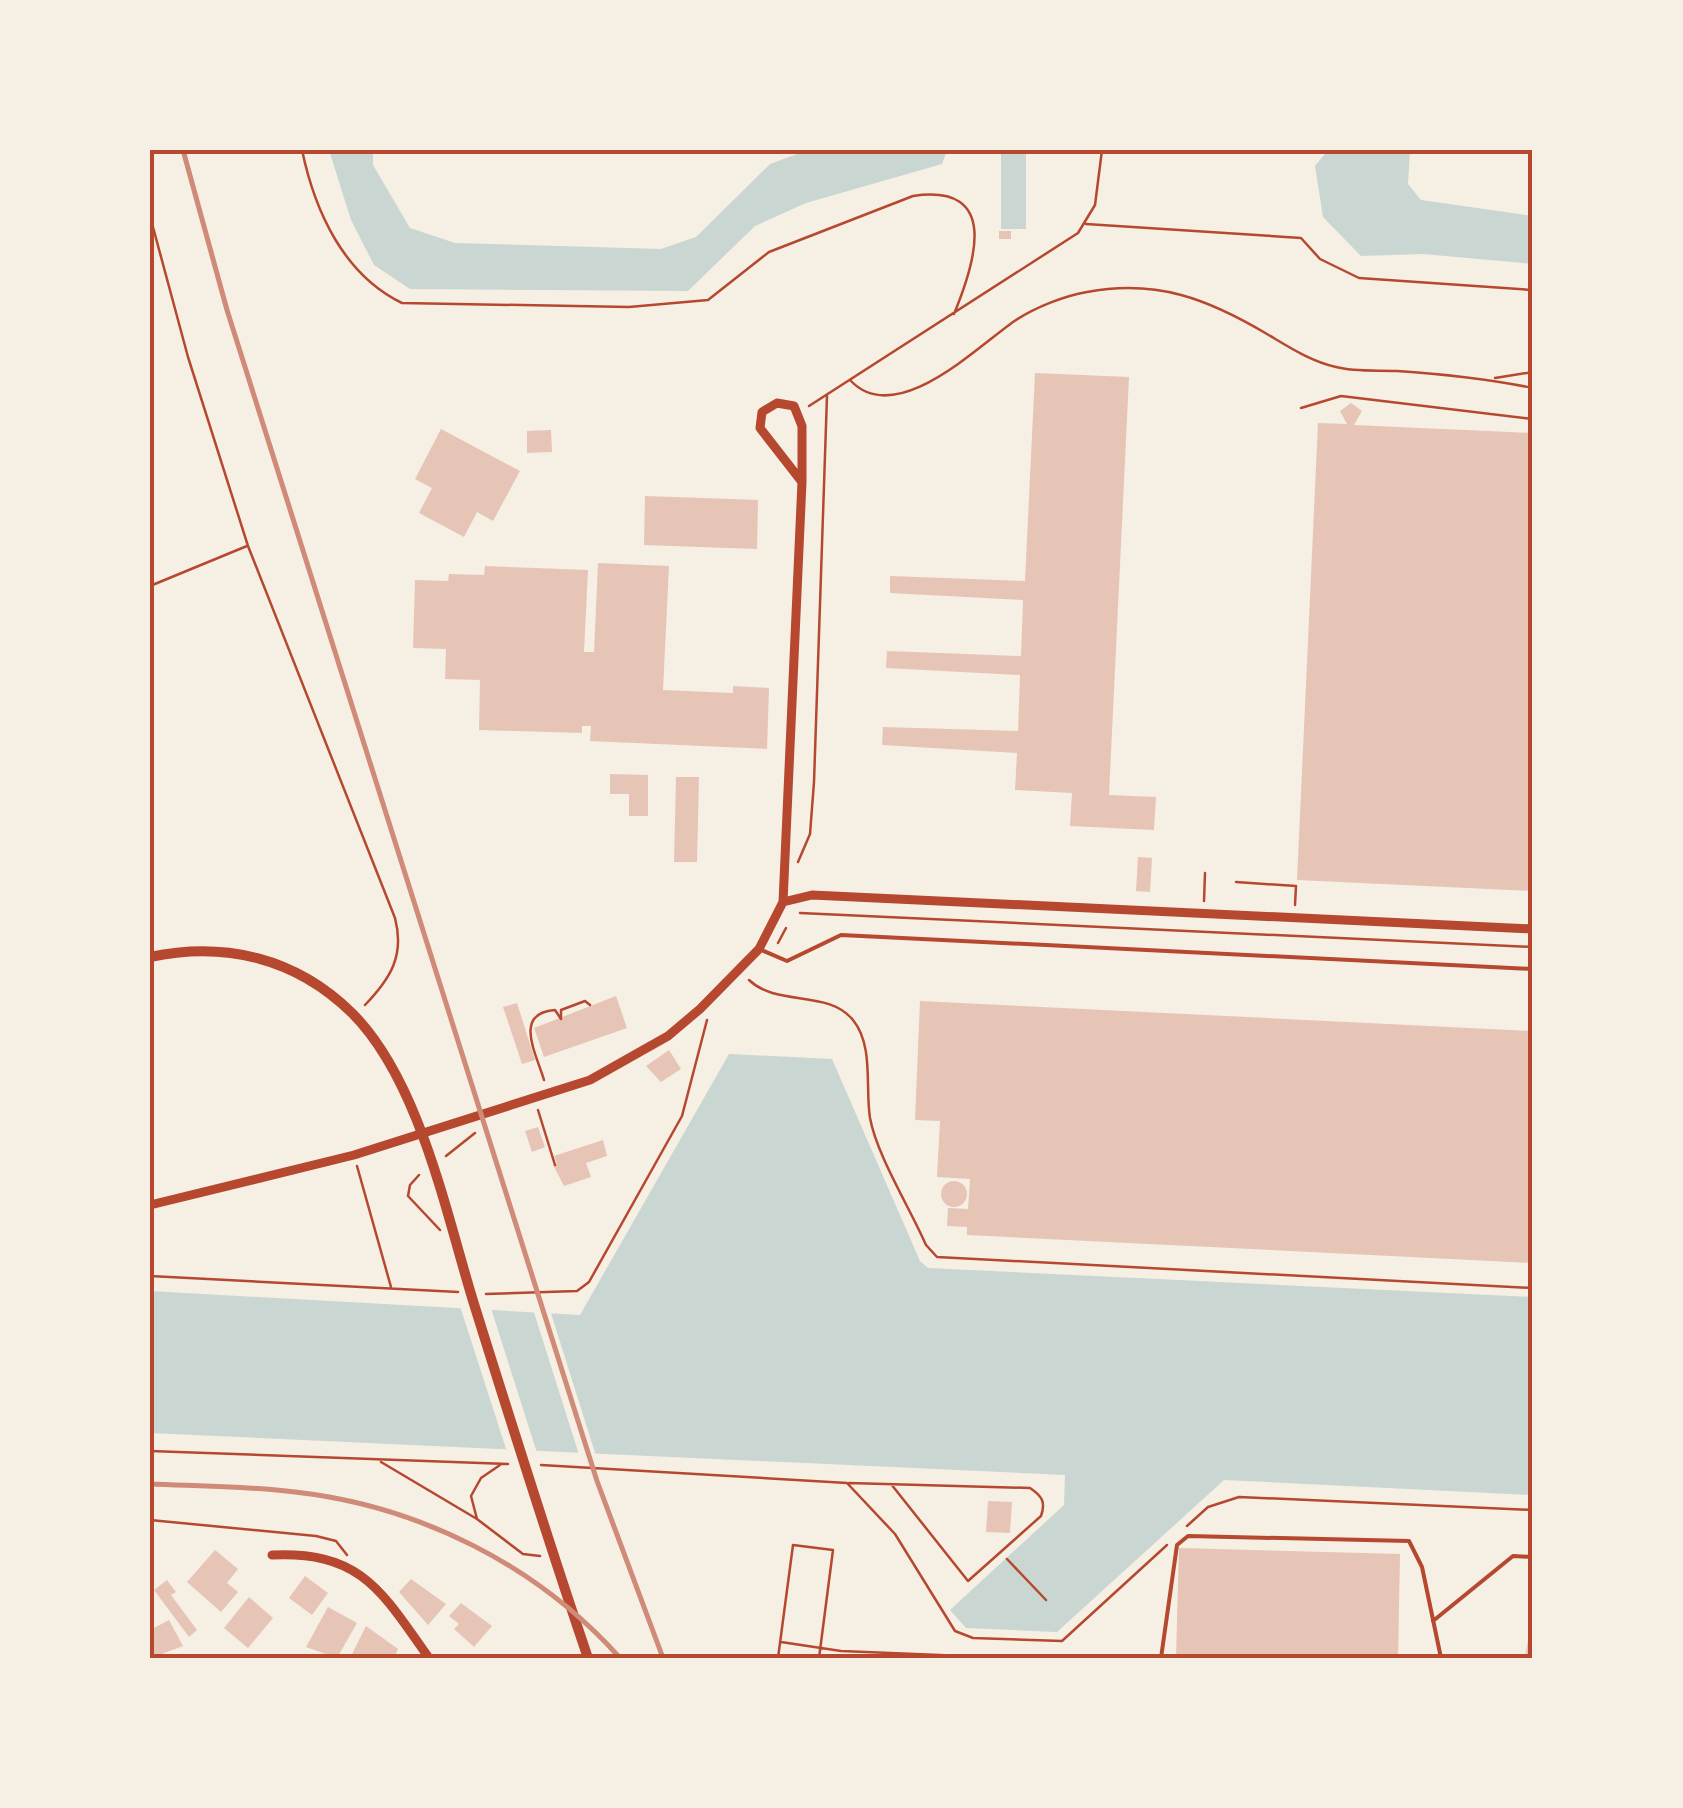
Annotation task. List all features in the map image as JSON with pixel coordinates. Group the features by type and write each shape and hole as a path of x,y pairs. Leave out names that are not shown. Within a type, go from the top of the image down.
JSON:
{"street":[{"path":"150,1204 354,1155 590,1080 668,1036 760,949 783,902 802,482 800,411 778,402 766,408 759,424 766,440 802,482"},
{"path":"783,902 812,895 1533,929"},
{"path":"150,957 211,950 264,958 317,984 354,1015 402,1091 436,1179 588,1658"},
{"path":"272,1555 326,1557 376,1583 429,1658"}],"lane":[{"path":"760,949 787,961 841,935 1533,969"},
{"path":"1161,1658 1177,1545 1188,1536 1409,1541 1422,1567 1441,1658"},
{"path":"1433,1622 1513,1556 1533,1558"}],"path":[{"path":"302,150 333,236 354,271 379,292 402,302 629,308 708,300 769,252 913,196 935,193 954,196 967,207 975,226 973,260 954,314"},
{"path":"800,411 1056,250 1086,224 1095,205 1102,150"},
{"path":"150,216 188,357 248,546 399,933 394,970 354,1015"},
{"path":"1086,224 1302,238 1320,259 1359,278 1533,290"},
{"path":"851,381 876,394 917,387 956,368 1016,320 1081,293 1116,287 1188,293 1218,304 1308,358 1338,368 1489,379 1533,388"},
{"path":"1489,379 1533,372"},
{"path":"798,864 810,834 814,782 826,396"},
{"path":"1301,408 1341,396 1533,419"},
{"path":"150,586 248,546"},
{"path":"1204,912 1206,873"},
{"path":"1236,882 1296,886 1295,917"},
{"path":"792,913 1533,948"},
{"path":"739,970 762,993 832,1004 852,1018 864,1040 873,1127 926,1245 938,1257 1533,1288"},
{"path":"548,1096 529,1029 530,1020 536,1013 555,1010 561,1019 561,1010 585,1001 590,1005"},
{"path":"482,1294 519,1296 576,1291 589,1282 682,1116 707,1034 708,1018"},
{"path":"538,1108 555,1165"},
{"path":"354,1155 391,1287"},
{"path":"150,1276 464,1292"},
{"path":"150,1451 520,1464"},
{"path":"379,1461 477,1519 523,1554"},
{"path":"477,1519 471,1496 481,1478 501,1464"},
{"path":"539,1465 848,1483 891,1484 1030,1488 1041,1496 1044,1505 1041,1516 968,1581 891,1484"},
{"path":"848,1483 895,1534 948,1624 972,1638 1062,1640 1166,1546"},
{"path":"1180,1533 1208,1507 1240,1497 1533,1510"},
{"path":"150,1520 258,1528 336,1540 346,1549 349,1566"},
{"path":"778,1658 793,1545 833,1550 819,1658"},
{"path":"1007,1559 1046,1600"},
{"path":"780,1642 820,1648 1014,1658"}],"shaded area":[{"path":"329,150 373,150 373,165 410,228 455,243 661,249 696,237 770,164 808,150 947,150 942,164 806,203 755,226 688,291 410,289 374,265 351,220"},
{"path":"1001,150 1026,150 1026,229 1001,229"},
{"path":"1328,150 1410,150 1408,184 1421,200 1533,216 1533,264 1423,254 1361,256 1323,217 1315,166"},
{"path":"729,1054 832,1059 920,1261 928,1268 1533,1297 1533,1495 1224,1480 1057,1632 966,1628 950,1610 1064,1505 1065,1475 150,1433 150,1291 580,1315"}],"pier":[{"path":"458,1300 489,1302 538,1456 508,1455"},
{"path":"532,1306 549,1307 597,1459 580,1458"}],"building":[{"path":"999,231 1011,231 1011,239 999,239"},
{"path":"1035,373 1129,377 1109,795 1156,797 1154,830 1070,826 1072,793 1015,790 1017,753 882,745 883,727 1018,731 1020,675 886,668 887,651 1021,656 1023,600 890,593 890,576 1025,581"},
{"path":"1351,403 1362,411 1354,425 1533,433 1533,891 1297,880 1318,423 1347,424 1340,411"},
{"path":"441,429 520,471 493,521 477,512 464,537 419,513 432,488 415,479"},
{"path":"551,430 552,452 527,453 527,431"},
{"path":"645,496 758,500 757,549 644,545"},
{"path":"598,563 669,566 663,690 733,693 733,686 769,688 767,749 590,741 591,726 582,726 582,733 479,730 480,680 445,679 446,649 413,648 415,580 448,581 449,574 484,575 485,566 588,570 584,652 594,652"},
{"path":"610,774 648,775 648,816 629,816 629,794 610,794"},
{"path":"676,777 699,777 697,862 674,862"},
{"path":"1138,857 1152,858 1150,892 1136,891"},
{"path":"616,996 627,1028 544,1057 534,1028"},
{"path":"920,1001 1533,1031 1533,1263 967,1235 967,1227 947,1226 948,1208 968,1209 970,1179 937,1177 940,1121 915,1120"},
{"path":"517,1003 535,1060 522,1064 503,1007"},
{"path":"669,1050 681,1069 661,1082 646,1066"},
{"path":"538,1127 545,1147 532,1152 525,1131"},
{"path":"603,1140 607,1156 586,1163 591,1177 564,1186 553,1165 557,1164 554,1156"},
{"path":"954,1181 963,1185 967,1194 963,1203 954,1207 945,1203 941,1194 945,1185"},
{"path":"988,1501 1012,1502 1010,1533 986,1532"},
{"path":"1179,1548 1400,1554 1398,1658 1176,1658"},
{"path":"215,1550 238,1569 227,1583 238,1592 221,1612 187,1582"},
{"path":"305,1576 328,1593 312,1615 289,1598"},
{"path":"411,1579 446,1604 428,1625 399,1592"},
{"path":"167,1580 176,1592 171,1595 197,1630 189,1637 154,1590"},
{"path":"249,1597 273,1618 248,1648 224,1628"},
{"path":"461,1603 492,1626 474,1647 454,1629 459,1624 449,1616"},
{"path":"328,1607 357,1623 337,1658 306,1647"},
{"path":"169,1620 183,1646 151,1658 150,1630"},
{"path":"1531,1621 1533,1658 1525,1658"},
{"path":"366,1626 398,1649 394,1658 350,1658"}],"railway":[{"path":"183,150 227,310 597,1481 663,1658"},
{"path":"150,1484 295,1492 341,1499 430,1526 473,1545 552,1595 620,1658"}]}
